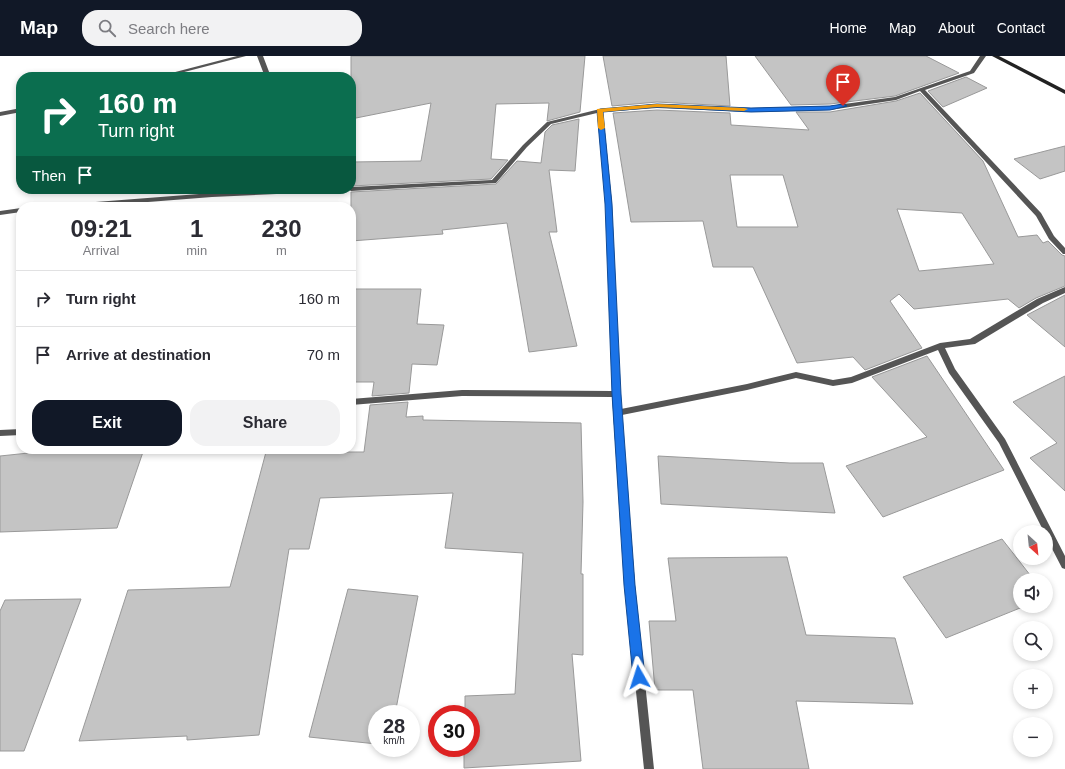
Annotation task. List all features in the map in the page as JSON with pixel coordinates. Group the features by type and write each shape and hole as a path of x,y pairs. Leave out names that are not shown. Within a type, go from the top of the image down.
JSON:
{"main road":[{"path":"995,56 1065,92"}],"street":[{"path":"179,72 243,56"},
{"path":"260,56 266,72"},
{"path":"356,189 494,182 525,146 549,123 600,111 657,106 751,110 830,108 896,98 922,90 972,72 983,56"},
{"path":"922,90 1039,215 1051,236 1065,252"},
{"path":"0,114 16,111"},
{"path":"600,111 609,204 616,394 630,585 649,769"},
{"path":"122,202 234,194"},
{"path":"0,213 16,211"},
{"path":"618,413 747,387 796,375 832,383 852,380 940,346 972,342 1040,301 1065,290"},
{"path":"940,346 952,370 1002,441 1065,565"},
{"path":"356,402 462,393 616,394"},
{"path":"0,433 16,432"}],"building":[{"path":"351,56 585,56 580,112 547,121 549,103 496,104 491,159 508,160 491,179 356,186 356,162 421,161 431,103 356,118 356,72 351,72"},
{"path":"603,56 726,56 730,106 657,102 612,106"},
{"path":"755,56 926,56 959,73 895,96 830,104 791,105"},
{"path":"966,77 987,88 943,107 928,91"},
{"path":"920,93 983,161 1018,237 1037,235 1043,243 1048,241 1062,255 1065,256 1065,286 1036,298 1019,308 1008,299 914,309 899,294 890,301 922,348 865,370 853,357 797,363 753,267 713,267 703,221 631,222 613,113 657,110 730,113 731,125 809,130 796,112 830,112 896,101","holes":["730,175 783,175 798,227 737,227","897,209 962,213 994,264 919,271"]},
{"path":"579,119 575,171 549,170 557,232 549,232 577,346 529,352 507,223 442,230 443,234 356,241 356,202 351,202 351,194 356,194 356,192 496,184 517,161 541,163 545,132 552,125"},
{"path":"1065,146 1065,171 1040,179 1014,159"},
{"path":"356,289 421,289 417,324 444,325 437,365 412,364 409,393 372,396 374,382 356,382"},
{"path":"1065,295 1065,347 1027,315"},
{"path":"927,356 1004,470 883,517 846,466 927,437 872,377"},
{"path":"1065,376 1065,491 1030,458 1057,443 1013,402"},
{"path":"408,402 406,417 423,416 423,420 581,423 583,502 581,574 583,574 583,655 572,654 581,761 464,768 464,757 480,757 480,705 465,705 465,696 515,694 523,553 445,548 453,493 320,498 309,549 289,549 259,735 187,740 187,736 79,741 128,590 230,587 265,454 356,454 356,452 364,452 370,405"},
{"path":"19,454 142,454 117,528 0,532 0,456"},
{"path":"658,456 790,463 823,463 835,513 661,504"},
{"path":"1002,539 1013,553 1013,565 1022,565 1029,573 1013,573 1013,611 946,638 903,577"},
{"path":"787,557 806,635 895,638 913,704 796,701 809,769 703,769 693,690 655,690 649,621 676,621 668,558"},
{"path":"348,589 418,596 397,705 368,705 368,743 309,737"},
{"path":"81,599 24,751 0,751 0,611 5,600"}],"slow traffic":[{"path":"601,128 600,111 657,106 744,109"}],"route":[{"path":"639,677 630,585 616,394 609,204 600,111 657,106 751,110 830,108 843,106"}]}
